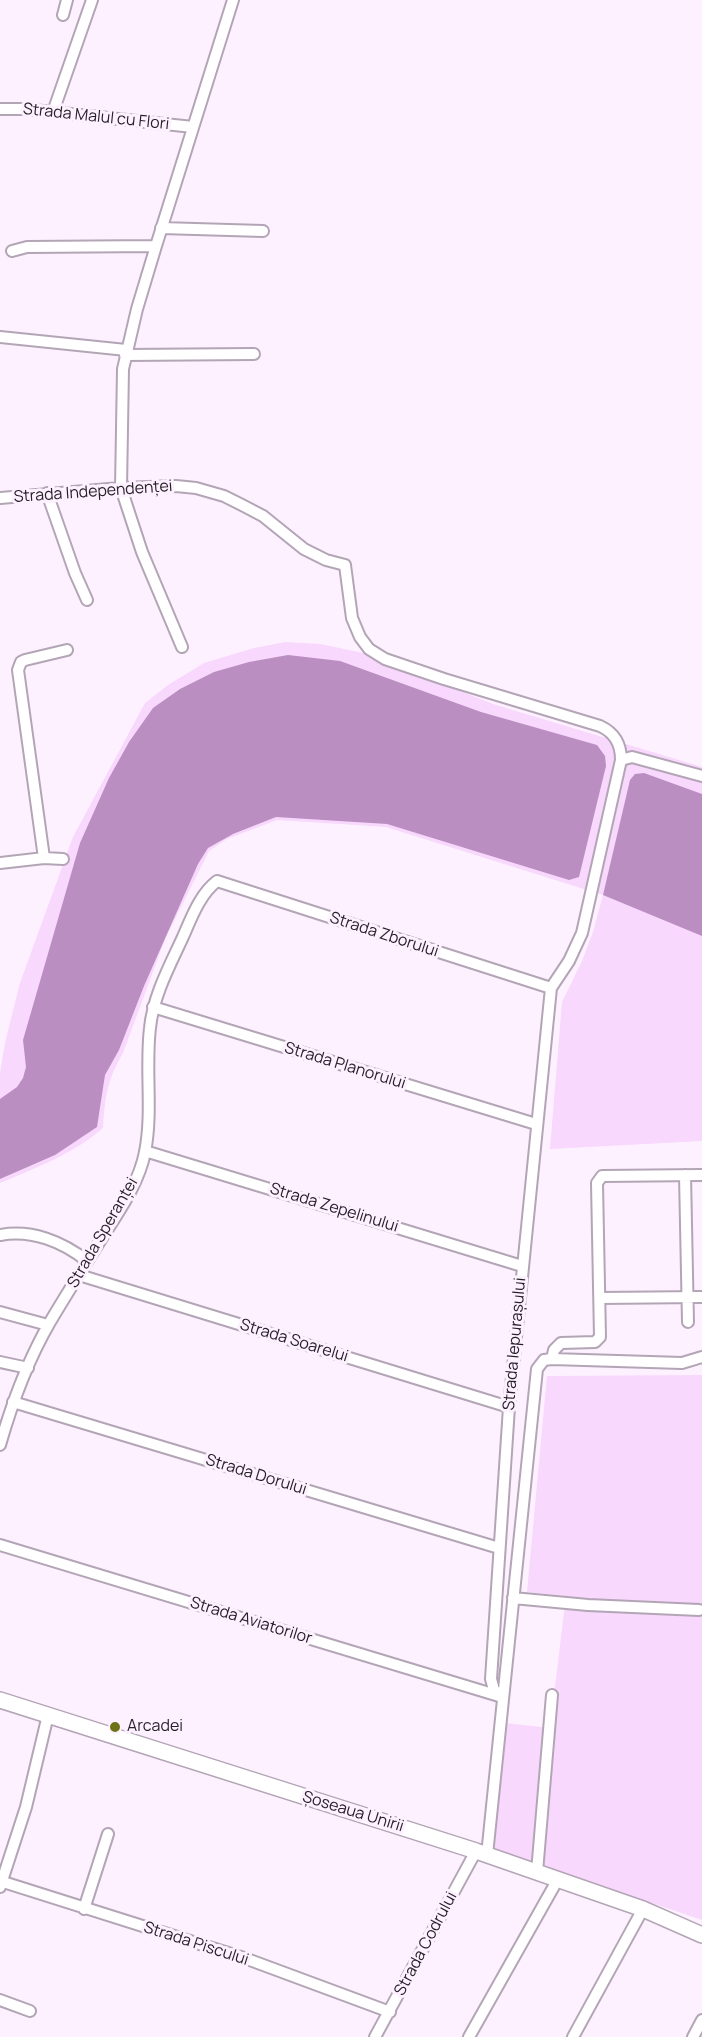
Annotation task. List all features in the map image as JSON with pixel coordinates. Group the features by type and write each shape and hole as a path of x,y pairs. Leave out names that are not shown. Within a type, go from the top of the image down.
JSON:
{"main road":[{"name":"Șoseaua Unirii","path":"0,1700 482,1853 643,1910 702,1935"}],"street":[{"path":"63,15 67,0"},
{"path":"53,112 92,0"},
{"path":"182,648 142,552 121,488 123,369 161,228 233,0"},
{"name":"Strada Malul cu Flori","path":"0,109 193,126"},
{"path":"161,228 263,231"},
{"path":"12,251 27,247 156,246"},
{"path":"0,337 126,353 254,354"},
{"name":"Strada Independenței","path":"0,498 176,486 196,488 224,496 263,516 292,540 315,555 345,565 352,618 360,637 369,650 385,659 444,679 600,726 615,737 621,752 621,760"},
{"path":"47,493 87,600"},
{"path":"44,858 18,670 21,662 25,660 68,650"},
{"path":"551,988 569,961 582,933 621,760 632,758 702,776"},
{"path":"0,863 44,858 63,859"},
{"name":"Strada Zborului","path":"217,881 551,988"},
{"name":"Strada Speranței","path":"0,1445 13,1402 48,1325 128,1194 141,1167 145,1151 148,1048 153,1007 198,904 217,881"},
{"name":"Strada Iepurașului","path":"502,1697 495,1690 491,1679 509,1407 551,988"},
{"name":"Strada Planorului","path":"153,1007 536,1124"},
{"name":"Strada Zepelinului","path":"145,1151 522,1266"},
{"path":"685,1175 688,1322"},
{"path":"548,1359 561,1342 599,1340 598,1181 602,1176 702,1175"},
{"path":"0,1235 18,1234 51,1239 72,1249 87,1262"},
{"name":"Strada Soarelui","path":"79,1275 509,1407"},
{"path":"600,1298 702,1297"},
{"path":"0,1311 48,1325"},
{"path":"548,1359 682,1363 702,1357"},
{"name":"Strada Iepurașului","path":"482,1853 502,1697 535,1377 537,1369 548,1359"},
{"path":"0,1362 28,1368"},
{"name":"Strada Dorului","path":"13,1402 500,1548"},
{"name":"Strada Aviatorilor","path":"0,1545 502,1697"},
{"path":"513,1598 588,1605 699,1610"},
{"path":"537,1872 552,1695"},
{"path":"1,1883 26,1807 48,1714"},
{"path":"84,1909 108,1834"},
{"name":"Strada Codrului","path":"375,2037 482,1853"},
{"path":"469,2037 558,1879"},
{"name":"Strada Piscului","path":"1,1883 246,1959 390,2012"},
{"path":"573,2037 643,1910"},
{"path":"0,2000 30,2011"},
{"path":"693,2037 702,2020"}],"shaded area":[{"path":"285,642 320,644 368,654 493,704 702,767 702,1141 550,1149 562,1002 582,961 603,895 386,827 277,820 227,839 209,851 165,939 123,1053 113,1072 106,1098 103,1128 67,1153 0,1183 0,1073 5,1043 20,983 73,837 145,703 168,685 204,663 254,648"},
{"path":"288,655 340,661 481,712 597,745 605,756 606,766 579,877 569,880 387,824 276,817 233,834 208,848 198,864 144,986 119,1050 105,1075 97,1127 55,1155 0,1179 0,1099 17,1087 23,1078 26,1067 23,1040 80,843 109,778 129,742 153,708 180,689 214,672 249,662"},
{"path":"644,773 702,794 702,936 603,895 630,780 635,774"},
{"path":"702,1375 702,1920 493,1849 505,1723 550,1728 566,1596 527,1592 547,1376"}],"place":[{"name":"Arcadei","path":"115,1727"}]}
